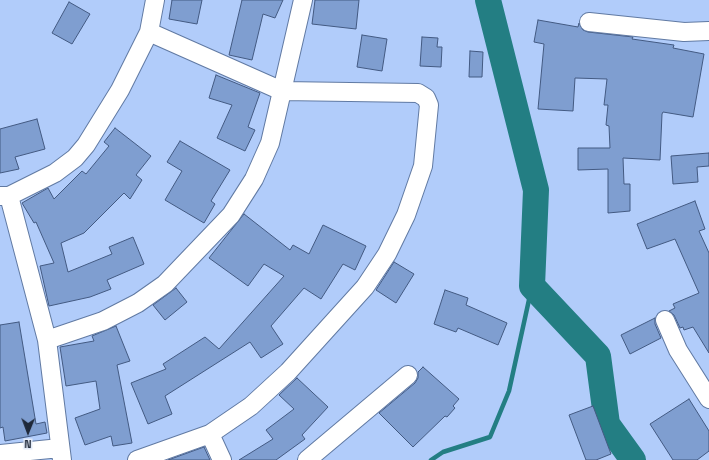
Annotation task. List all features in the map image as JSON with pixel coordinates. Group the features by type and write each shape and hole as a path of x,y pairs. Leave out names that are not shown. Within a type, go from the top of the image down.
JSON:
{"street":[{"path":"0,454 61,454 47,340 4,196 55,173 75,158 86,144 120,90 149,32 155,0"},
{"path":"47,340 103,321 138,303 165,284 232,214 254,180 270,143 303,0"},
{"path":"589,22 684,32 709,31"},
{"path":"137,460 210,434 251,406 288,372 365,287 387,254 406,215 423,166 429,105 422,95 282,91 149,32"},
{"path":"665,320 678,350 709,399"},
{"path":"307,460 408,375"},
{"path":"210,434 222,460"}],"building":[{"path":"172,0 202,0 197,24 169,19"},
{"path":"242,0 283,0 275,18 263,14 252,60 229,55"},
{"path":"315,0 359,0 356,29 312,24"},
{"path":"69,2 90,14 72,44 52,33"},
{"path":"538,20 578,27 579,23 583,30 588,32 633,37 632,39 674,45 673,48 704,54 693,117 663,112 662,114 660,160 623,158 624,184 630,184 630,211 608,213 608,169 578,170 578,148 610,148 609,126 606,125 608,105 604,105 607,79 575,78 573,111 538,109 544,44 534,42"},
{"path":"362,35 387,39 382,71 357,67"},
{"path":"422,37 438,38 437,47 442,47 441,67 420,66"},
{"path":"470,51 483,52 482,77 469,77"},
{"path":"216,75 260,93 248,127 255,130 245,151 217,138 232,105 209,98"},
{"path":"37,119 45,149 15,157 19,169 0,173 0,129"},
{"path":"115,128 151,156 136,175 142,180 130,199 124,193 84,233 61,243 68,272 112,254 109,247 133,237 144,264 107,280 111,289 90,297 49,306 40,266 54,263 36,222 34,223 22,203 48,188 54,199 82,171 86,174 109,146 104,142"},
{"path":"180,141 230,170 211,201 215,204 204,223 165,200 182,171 167,162"},
{"path":"709,153 709,166 697,167 698,182 673,184 671,156"},
{"path":"695,201 705,229 699,231 709,253 709,353 693,327 684,330 683,327 680,328 674,315 669,311 675,308 673,304 699,293 675,239 647,249 637,224"},
{"path":"244,214 290,250 293,245 309,254 323,225 366,246 355,270 343,264 321,299 304,288 271,326 283,344 261,358 250,342 165,396 172,414 148,424 131,383 166,369 163,364 205,337 219,349 284,276 264,264 248,286 209,258"},
{"path":"394,262 414,274 396,303 376,290"},
{"path":"176,288 187,302 165,320 153,305"},
{"path":"445,290 468,298 466,305 507,323 498,345 458,328 456,332 434,324"},
{"path":"655,318 655,324 661,338 630,354 621,335"},
{"path":"19,322 36,424 45,422 47,433 5,441 3,427 0,428 0,325"},
{"path":"116,326 130,361 117,365 132,443 113,446 111,436 85,445 75,418 100,409 96,381 66,386 60,347 94,341 92,336"},
{"path":"423,367 459,399 453,406 455,408 447,417 445,416 413,447 379,413 415,383 418,378 418,372"},
{"path":"297,378 328,407 302,435 305,439 276,460 239,460 273,439 266,430 294,409 279,395"},
{"path":"689,399 709,431 709,451 697,460 673,460 650,424"},
{"path":"593,406 611,454 596,460 586,460 569,415"},
{"path":"204,447 210,460 168,460"}],"waterway":[{"path":"488,0 536,190 532,286 598,356 607,424 633,460"},
{"path":"431,460 443,452 490,437 509,391 532,286"}]}
